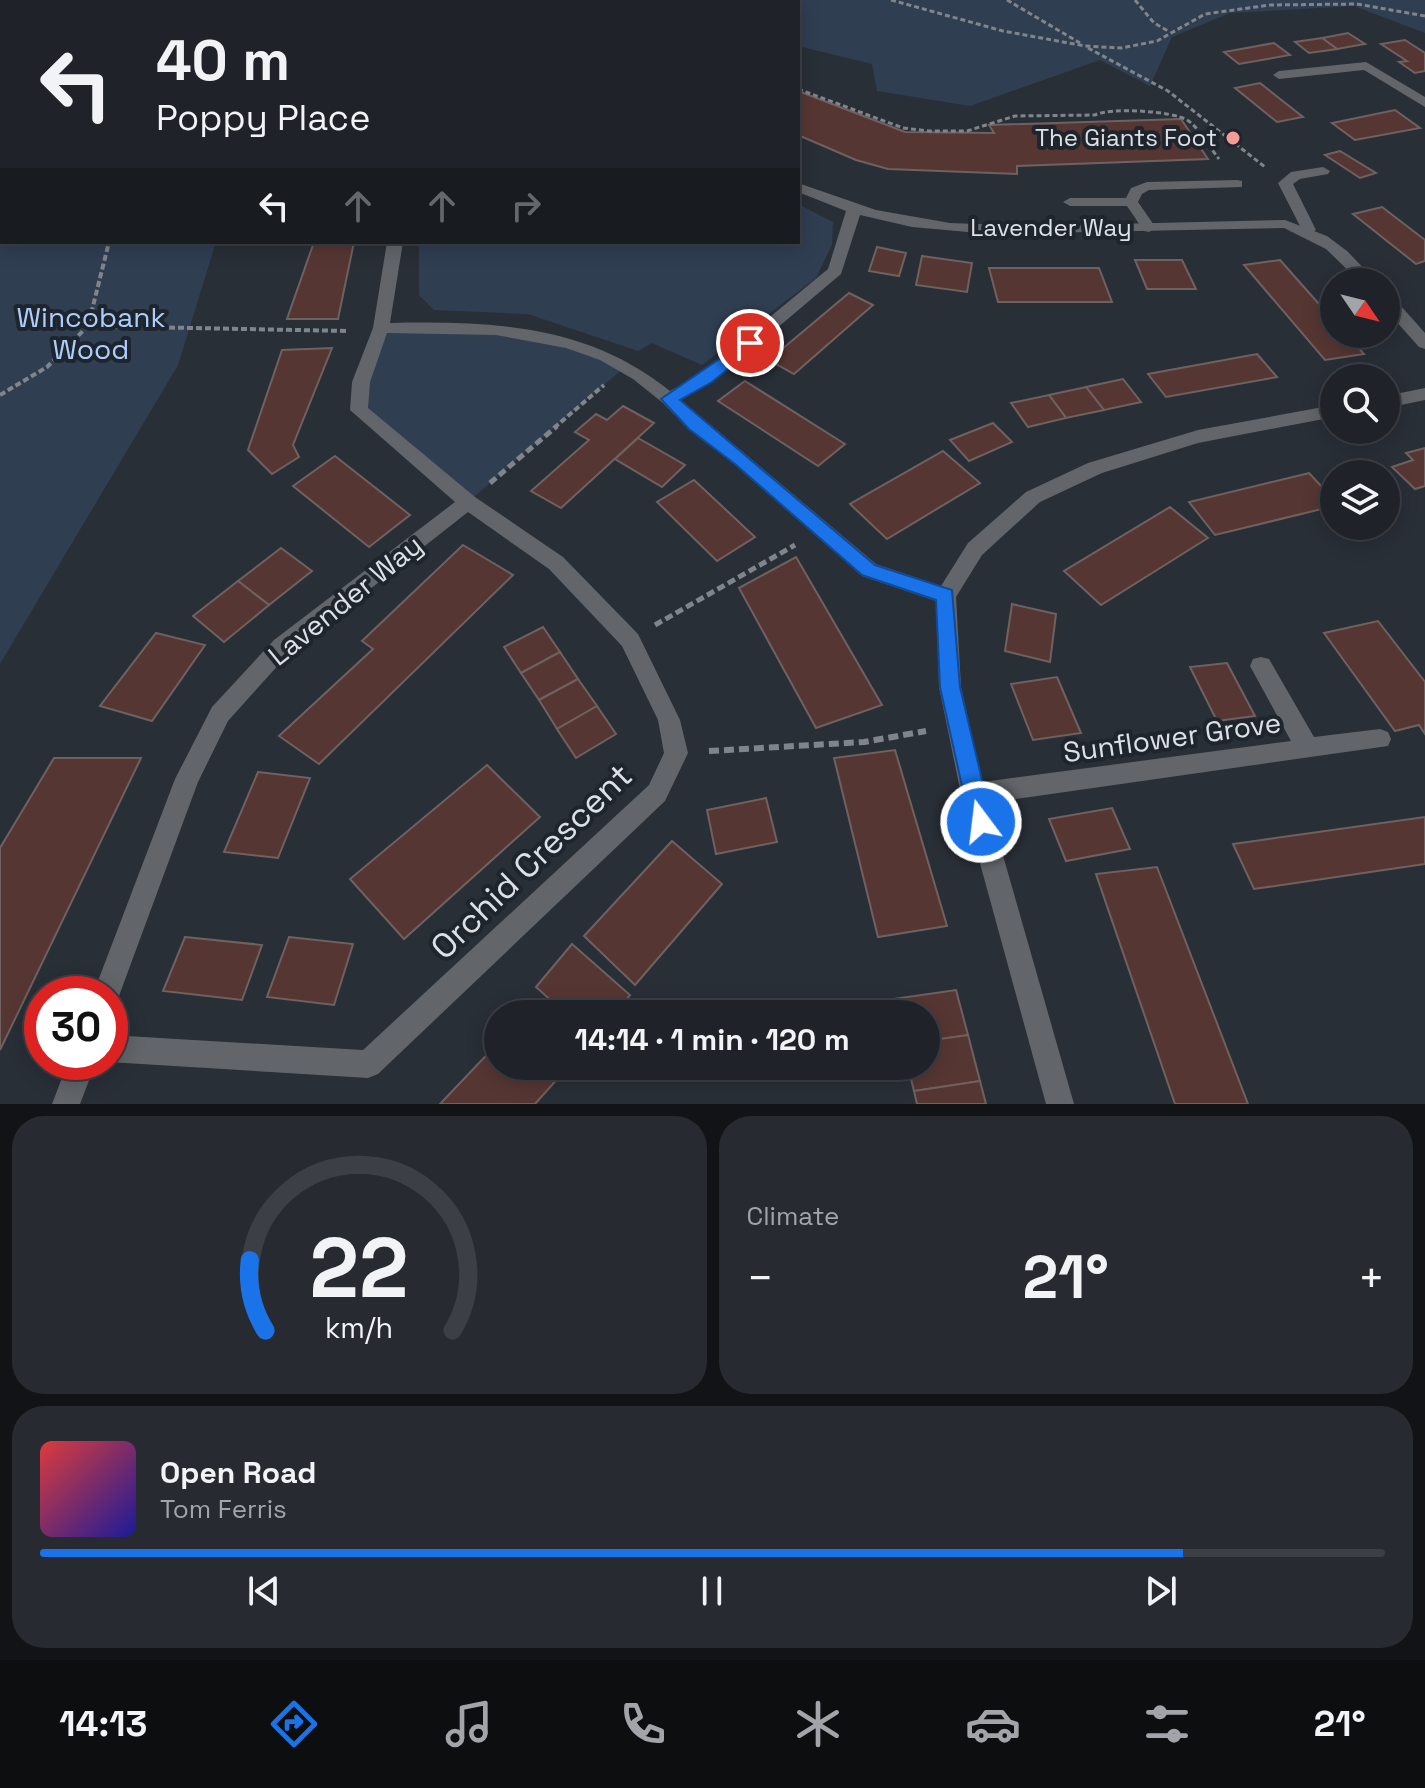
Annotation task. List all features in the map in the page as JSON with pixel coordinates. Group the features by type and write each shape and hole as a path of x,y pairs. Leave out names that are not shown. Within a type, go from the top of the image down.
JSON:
{"street":[{"path":"1279,75 1366,66 1425,103"},
{"path":"1323,171 1296,175 1285,183 1309,230 1330,243 1355,268"},
{"path":"1131,202 1136,191 1147,186 1237,184"},
{"name":"Lavender Way","path":"800,188 854,209 933,227 994,232 1285,224 1309,230"},
{"path":"1070,202 1131,202"},
{"path":"1131,202 1149,228"},
{"path":"669,399 707,378 835,271 854,209"},
{"path":"395,244 381,328 361,382 359,410 468,502 556,563 630,640 669,720 676,753"},
{"path":"1400,315 1425,343"},
{"path":"381,328 458,327 515,331 554,338 626,366 646,377 695,425 741,459 869,570 946,596"},
{"path":"1400,399 1425,394"},
{"path":"1060,1104 973,794 950,687 946,596 975,549 1033,497 1095,468 1198,437 1320,414"},
{"name":"Lavender Way","path":"113,976 187,779 220,714 282,646 468,502"},
{"path":"1261,666 1308,749"},
{"name":"Sunflower Grove","path":"973,794 1380,739"},
{"name":"Orchid Crescent","path":"128,1050 368,1064 657,793 676,753"},
{"path":"66,1104 75,1080"}],"path":[{"path":"891,0 1003,31 1085,46 1121,48 1157,41 1205,14 1295,3 1357,4 1425,16"},
{"path":"1007,0 1168,91 1285,183"},
{"path":"1135,0 1154,23 1171,33"},
{"path":"800,90 903,128 929,131 967,131 1015,116 1095,115 1105,110 1175,116 1187,120 1237,184"},
{"path":"0,395 47,367 88,326 108,244"},
{"path":"88,326 283,332 381,328"},
{"path":"468,502 626,366"},
{"path":"687,605 823,530"},
{"path":"676,753 864,742 958,725"}],"green space":[{"path":"800,0 1425,0 1425,33 1354,6 1230,13 1172,37 1150,86 1100,60 970,106 877,91 872,64 800,46"},
{"path":"800,205 833,222 832,245 816,278 702,365 652,343 638,351 528,314 434,310 419,295 419,244 800,244"},
{"name":"Wincobank Wood","path":"0,244 215,244 178,365 0,664"},
{"path":"381,328 515,331 626,366 468,502 359,410"}],"building":[{"path":"1348,33 1365,44 1337,49 1322,38"},
{"path":"1322,38 1337,49 1309,53 1295,42"},
{"path":"1405,40 1425,53 1425,71 1415,73 1399,62 1407,61 1381,44"},
{"path":"1274,43 1290,55 1239,64 1224,52"},
{"path":"1260,83 1303,117 1277,122 1235,88"},
{"path":"800,92 905,132 994,133 989,125 1181,119 1208,159 1017,166 1017,174 888,169 856,160 800,136"},
{"path":"1395,110 1420,128 1355,140 1332,123"},
{"path":"1340,151 1376,173 1360,178 1325,155"},
{"path":"1382,207 1425,240 1425,261 1416,264 1353,214"},
{"path":"313,244 354,244 338,319 287,319"},
{"path":"877,247 906,253 899,276 869,271"},
{"path":"922,256 972,263 967,292 916,285"},
{"path":"1135,260 1182,260 1196,289 1147,289"},
{"path":"1280,260 1320,305 1320,348 1359,348 1364,354 1325,360 1244,265"},
{"path":"989,268 1099,268 1112,302 998,302"},
{"path":"849,293 873,305 794,374 769,360"},
{"path":"332,348 293,445 299,457 272,474 248,450 282,350"},
{"path":"1257,354 1277,377 1166,397 1148,374"},
{"path":"1123,379 1141,402 1104,410 1086,387"},
{"path":"745,381 845,444 818,466 718,401"},
{"path":"1086,387 1104,410 1066,418 1049,395"},
{"path":"1049,395 1066,418 1028,427 1011,403"},
{"path":"623,406 654,423 561,508 531,491 589,440 575,432 596,414 607,420"},
{"path":"993,423 1012,442 969,461 950,440"},
{"path":"638,438 685,465 662,487 615,459"},
{"path":"1425,448 1425,486 1415,489 1400,475 1400,464 1413,460 1406,453"},
{"path":"943,451 980,483 887,539 850,504"},
{"path":"335,456 410,515 369,547 293,486"},
{"path":"1309,473 1320,485 1320,509 1215,535 1189,502"},
{"path":"694,480 755,537 717,561 657,502"},
{"path":"1170,507 1208,538 1101,605 1064,571"},
{"path":"463,545 513,575 319,764 279,736 373,649 362,641"},
{"path":"281,548 312,571 269,605 238,581"},
{"path":"796,557 882,705 816,728 739,588"},
{"path":"238,581 269,605 224,642 193,616"},
{"path":"1012,604 1056,614 1050,662 1005,651"},
{"path":"1378,621 1425,682 1425,734 1419,725 1395,731 1324,633"},
{"path":"543,627 560,652 521,673 504,647"},
{"path":"156,633 205,645 152,721 100,706"},
{"path":"560,652 578,679 539,700 521,673"},
{"path":"1227,663 1255,716 1217,721 1190,667"},
{"path":"1057,677 1081,733 1033,740 1011,684"},
{"path":"578,679 597,706 557,729 539,700"},
{"path":"597,706 616,734 576,758 557,729"},
{"path":"895,750 947,926 878,937 834,758"},
{"path":"54,758 141,758 36,976 24,976 24,1000 0,1050 0,848"},
{"path":"487,765 540,817 404,939 350,879"},
{"path":"258,772 310,778 278,858 224,852"},
{"path":"766,798 777,842 716,854 707,810"},
{"path":"1112,808 1130,849 1066,861 1049,819"},
{"path":"1425,817 1425,864 1254,889 1233,844"},
{"path":"672,841 722,884 635,985 584,936"},
{"path":"1157,867 1248,1104 1175,1104 1096,874"},
{"path":"185,937 262,945 242,1000 163,991"},
{"path":"289,937 353,944 334,1005 267,997"},
{"path":"572,944 630,995 626,1000 550,1000 536,987"},
{"path":"956,990 968,1035 940,1039 940,1000 893,999"},
{"path":"968,1035 980,1081 914,1091 911,1080 940,1080 940,1039"},
{"path":"484,1058 484,1080 556,1080 535,1104 440,1104"},
{"path":"980,1081 986,1104 917,1104 914,1091"}],"place":[{"name":"The Giants Foot","path":"1233,138"}],"route":[{"path":"750,343 707,378 669,399 695,425 741,459 869,570 946,596 950,687 981,822"}]}
